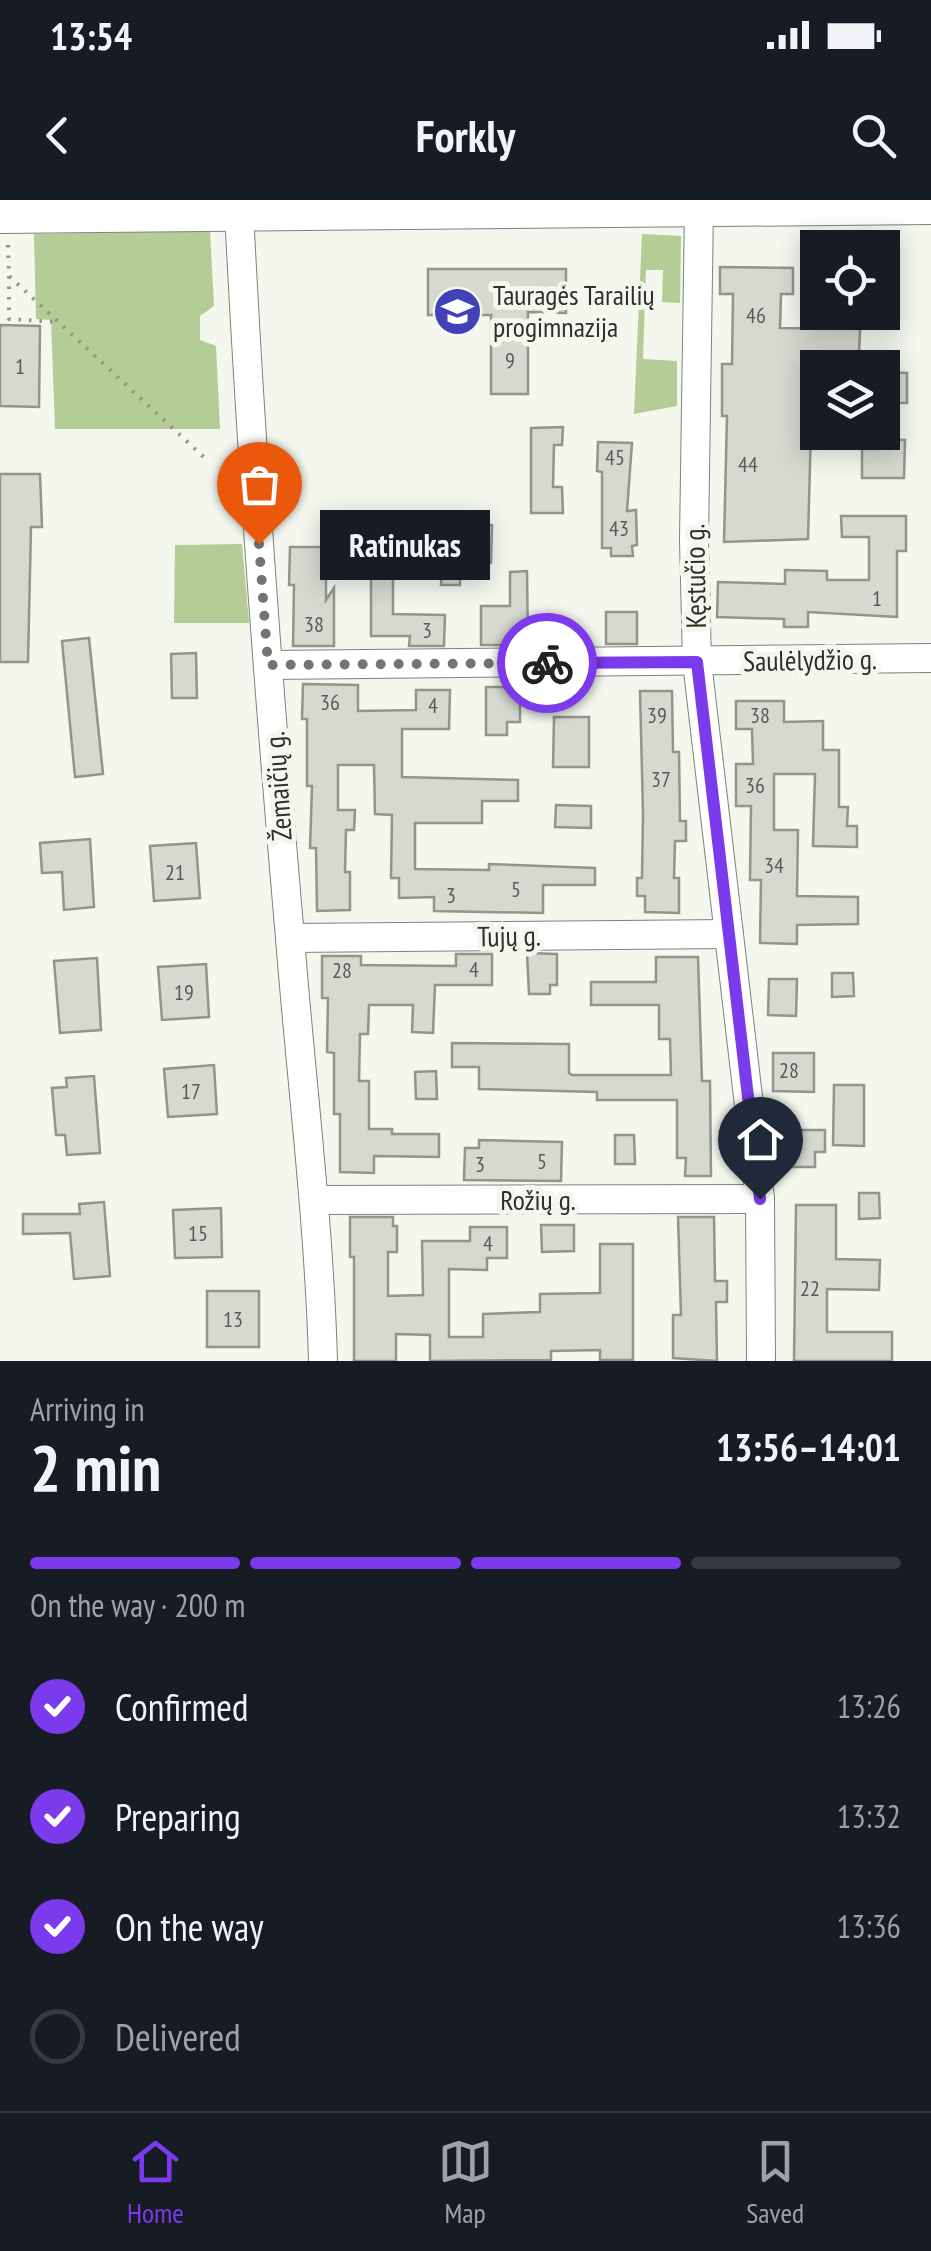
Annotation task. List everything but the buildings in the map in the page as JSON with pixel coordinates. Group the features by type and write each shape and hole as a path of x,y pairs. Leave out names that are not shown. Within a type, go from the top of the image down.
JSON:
{"main road":[{"path":"3,214 931,206"}],"street":[{"name":"Kęstučio g.","path":"699,207 694,540 697,662 760,1199 761,1361"},
{"name":"Žemaičių g.","path":"239,211 268,665 316,1200 323,1361"},
{"name":"Saulėlydžio g.","path":"268,665 931,658"},
{"name":"Tujų g.","path":"290,938 729,934"},
{"name":"Rožių g.","path":"316,1200 760,1199"}],"path":[{"path":"3,214 9,320 62,322"},
{"path":"9,276 208,461"}],"green space":[{"path":"210,231 214,306 200,316 200,340 216,346 220,429 55,429 51,320 36,319 34,234"},
{"path":"642,234 681,236 680,303 662,302 663,270 646,270 643,359 677,361 677,406 634,414"},
{"path":"242,544 249,623 174,623 175,545"}],"way so far":[{"path":"259,544 268,665 547,663"}],"place":[{"name":"Tauragės Tarailių progimnazija","path":"458,311"},
{"name":"Ratinukas","path":"259,544"}],"route":[{"path":"547,663 697,662 760,1199"}]}
